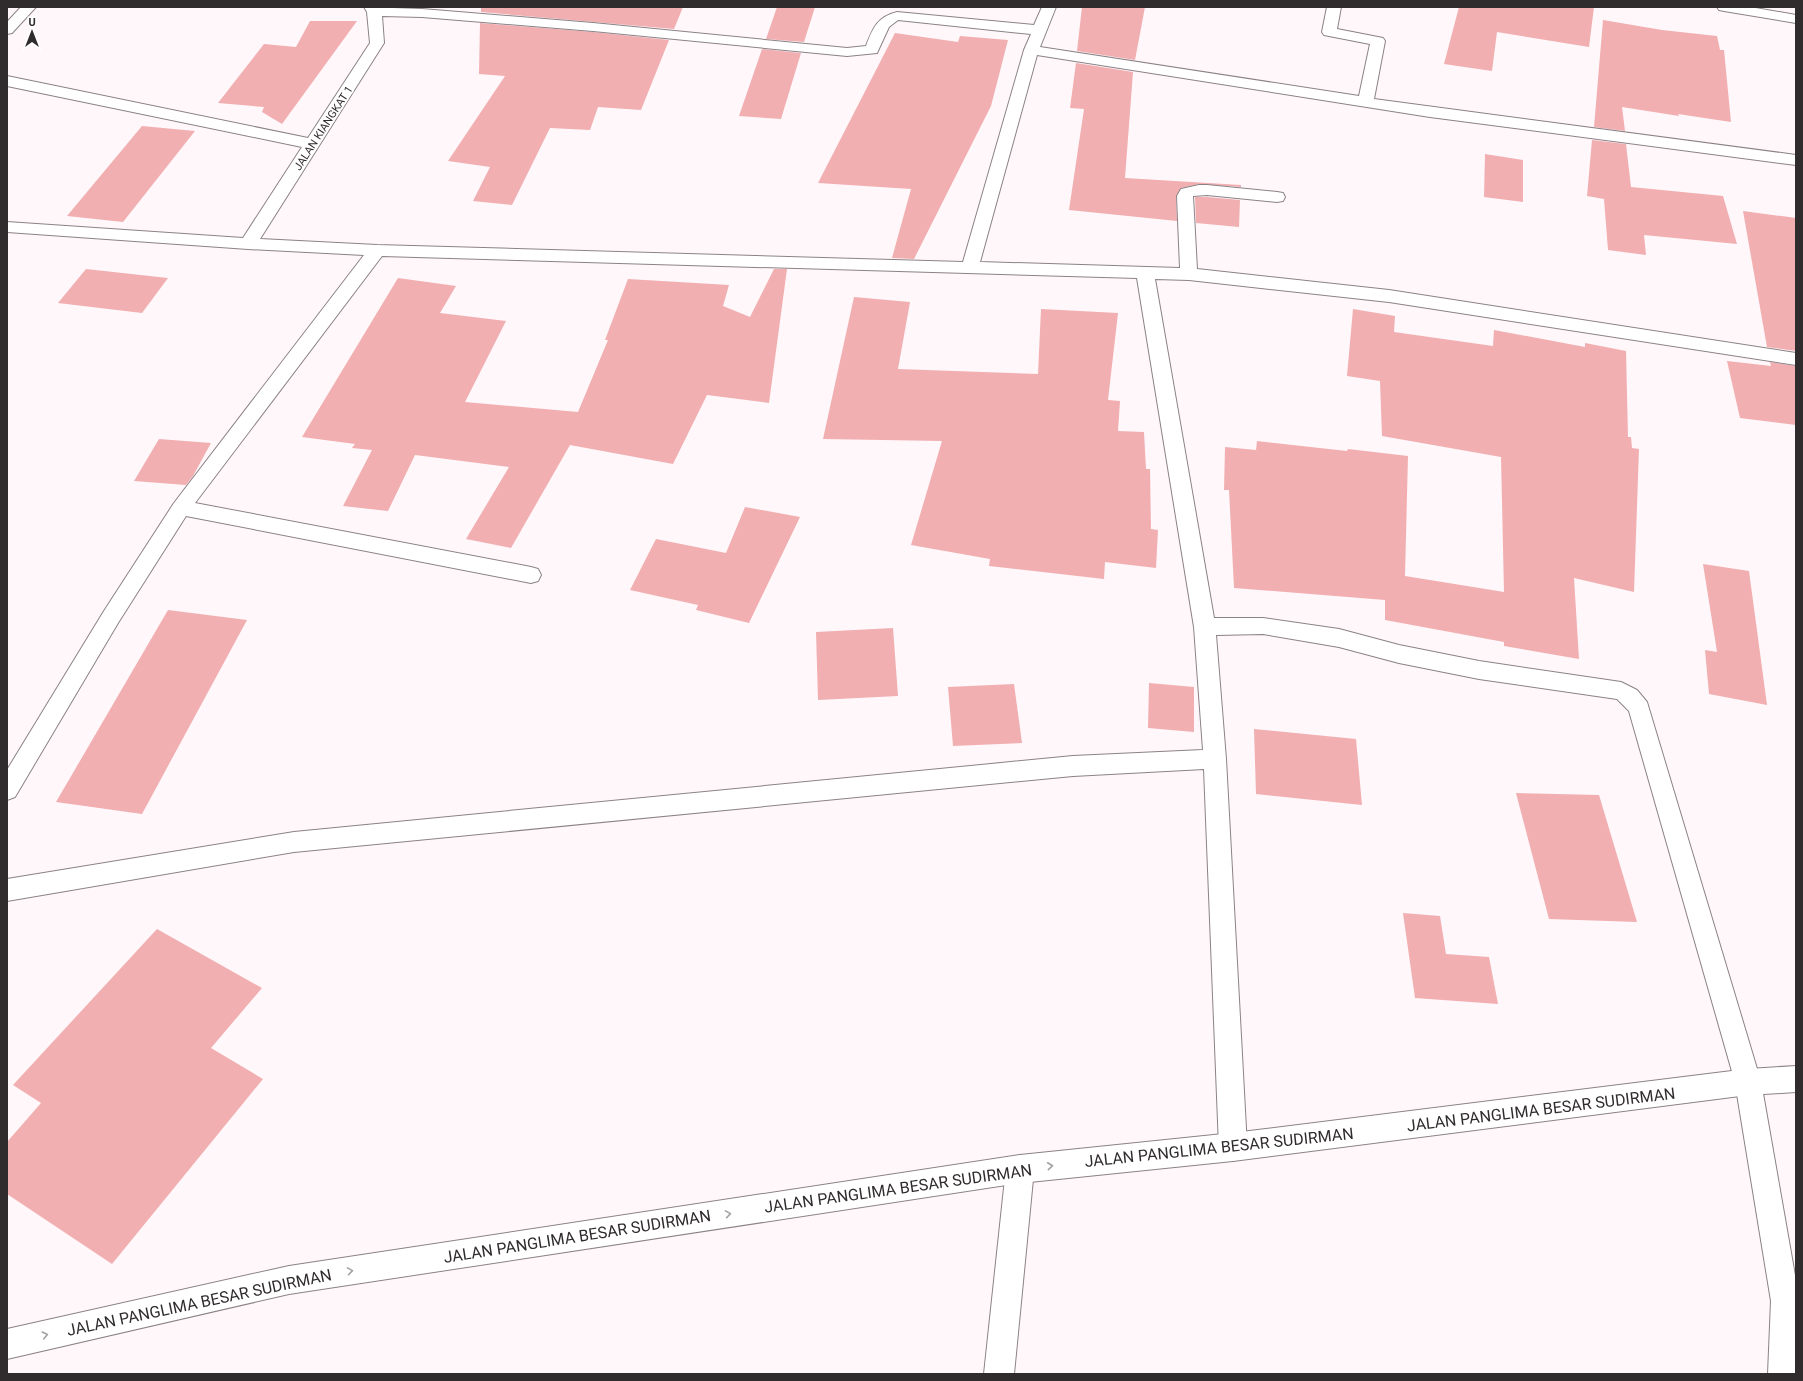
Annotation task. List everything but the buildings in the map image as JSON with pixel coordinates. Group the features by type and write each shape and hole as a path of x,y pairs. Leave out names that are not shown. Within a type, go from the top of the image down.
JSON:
{"street":[{"path":"7,30 29,7"},
{"path":"970,268 1031,50 1049,7"},
{"path":"1334,7 1329,32 1378,41 1366,102"},
{"path":"1724,7 1796,19"},
{"path":"373,9 505,13 593,27 847,52 872,50 884,22 888,18 897,16 1039,30"},
{"name":"JALAN KIANGKAT 1","path":"248,244 377,44 373,9"},
{"path":"1031,50 1366,102 1796,160"},
{"path":"7,81 312,144"},
{"path":"1189,274 1185,196 1187,193 1207,190 1276,197"},
{"path":"7,227 248,244 377,250 1189,274 1389,296 1796,360"},
{"path":"7,790 111,617 181,508 377,250"},
{"path":"1145,272 1205,627 1214,759 1233,1147"},
{"path":"181,508 531,575"},
{"path":"1205,627 1263,626 1339,638 1399,654 1480,670 1621,691 1629,695 1639,708 1748,1082 1785,1301 1783,1374"},
{"path":"7,890 294,842 1073,766 1214,759"},
{"name":"JALAN PANGLIMA BESAR SUDIRMAN","path":"7,1344 289,1280 1020,1170 1233,1147 1748,1082 1796,1080"},
{"path":"999,1374 1020,1170"}]}
